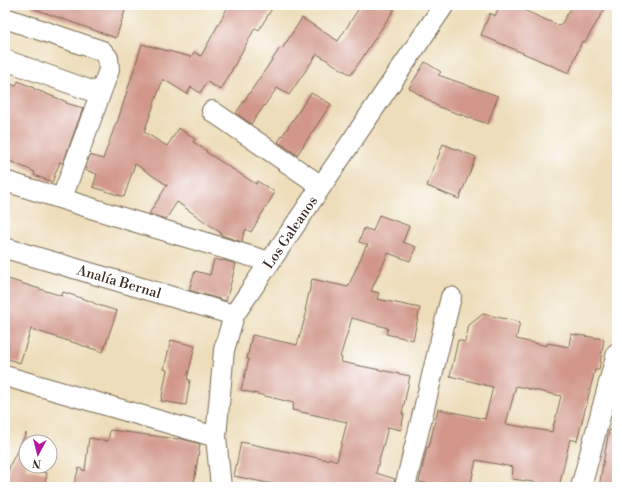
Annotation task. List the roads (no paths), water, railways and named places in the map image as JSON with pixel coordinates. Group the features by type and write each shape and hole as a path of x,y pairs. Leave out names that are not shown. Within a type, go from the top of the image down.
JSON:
{"street":[{"name":"Los Galeanos","path":"220,487 216,437 224,350 234,315 444,5"},
{"path":"5,18 102,51 108,58 109,70 62,198"},
{"path":"5,60 100,94"},
{"path":"212,111 322,186"},
{"path":"5,181 270,262"},
{"name":"Analía Bernal","path":"5,248 234,315"},
{"path":"405,487 451,298"},
{"path":"581,487 617,353"},
{"path":"5,376 216,437"}]}
